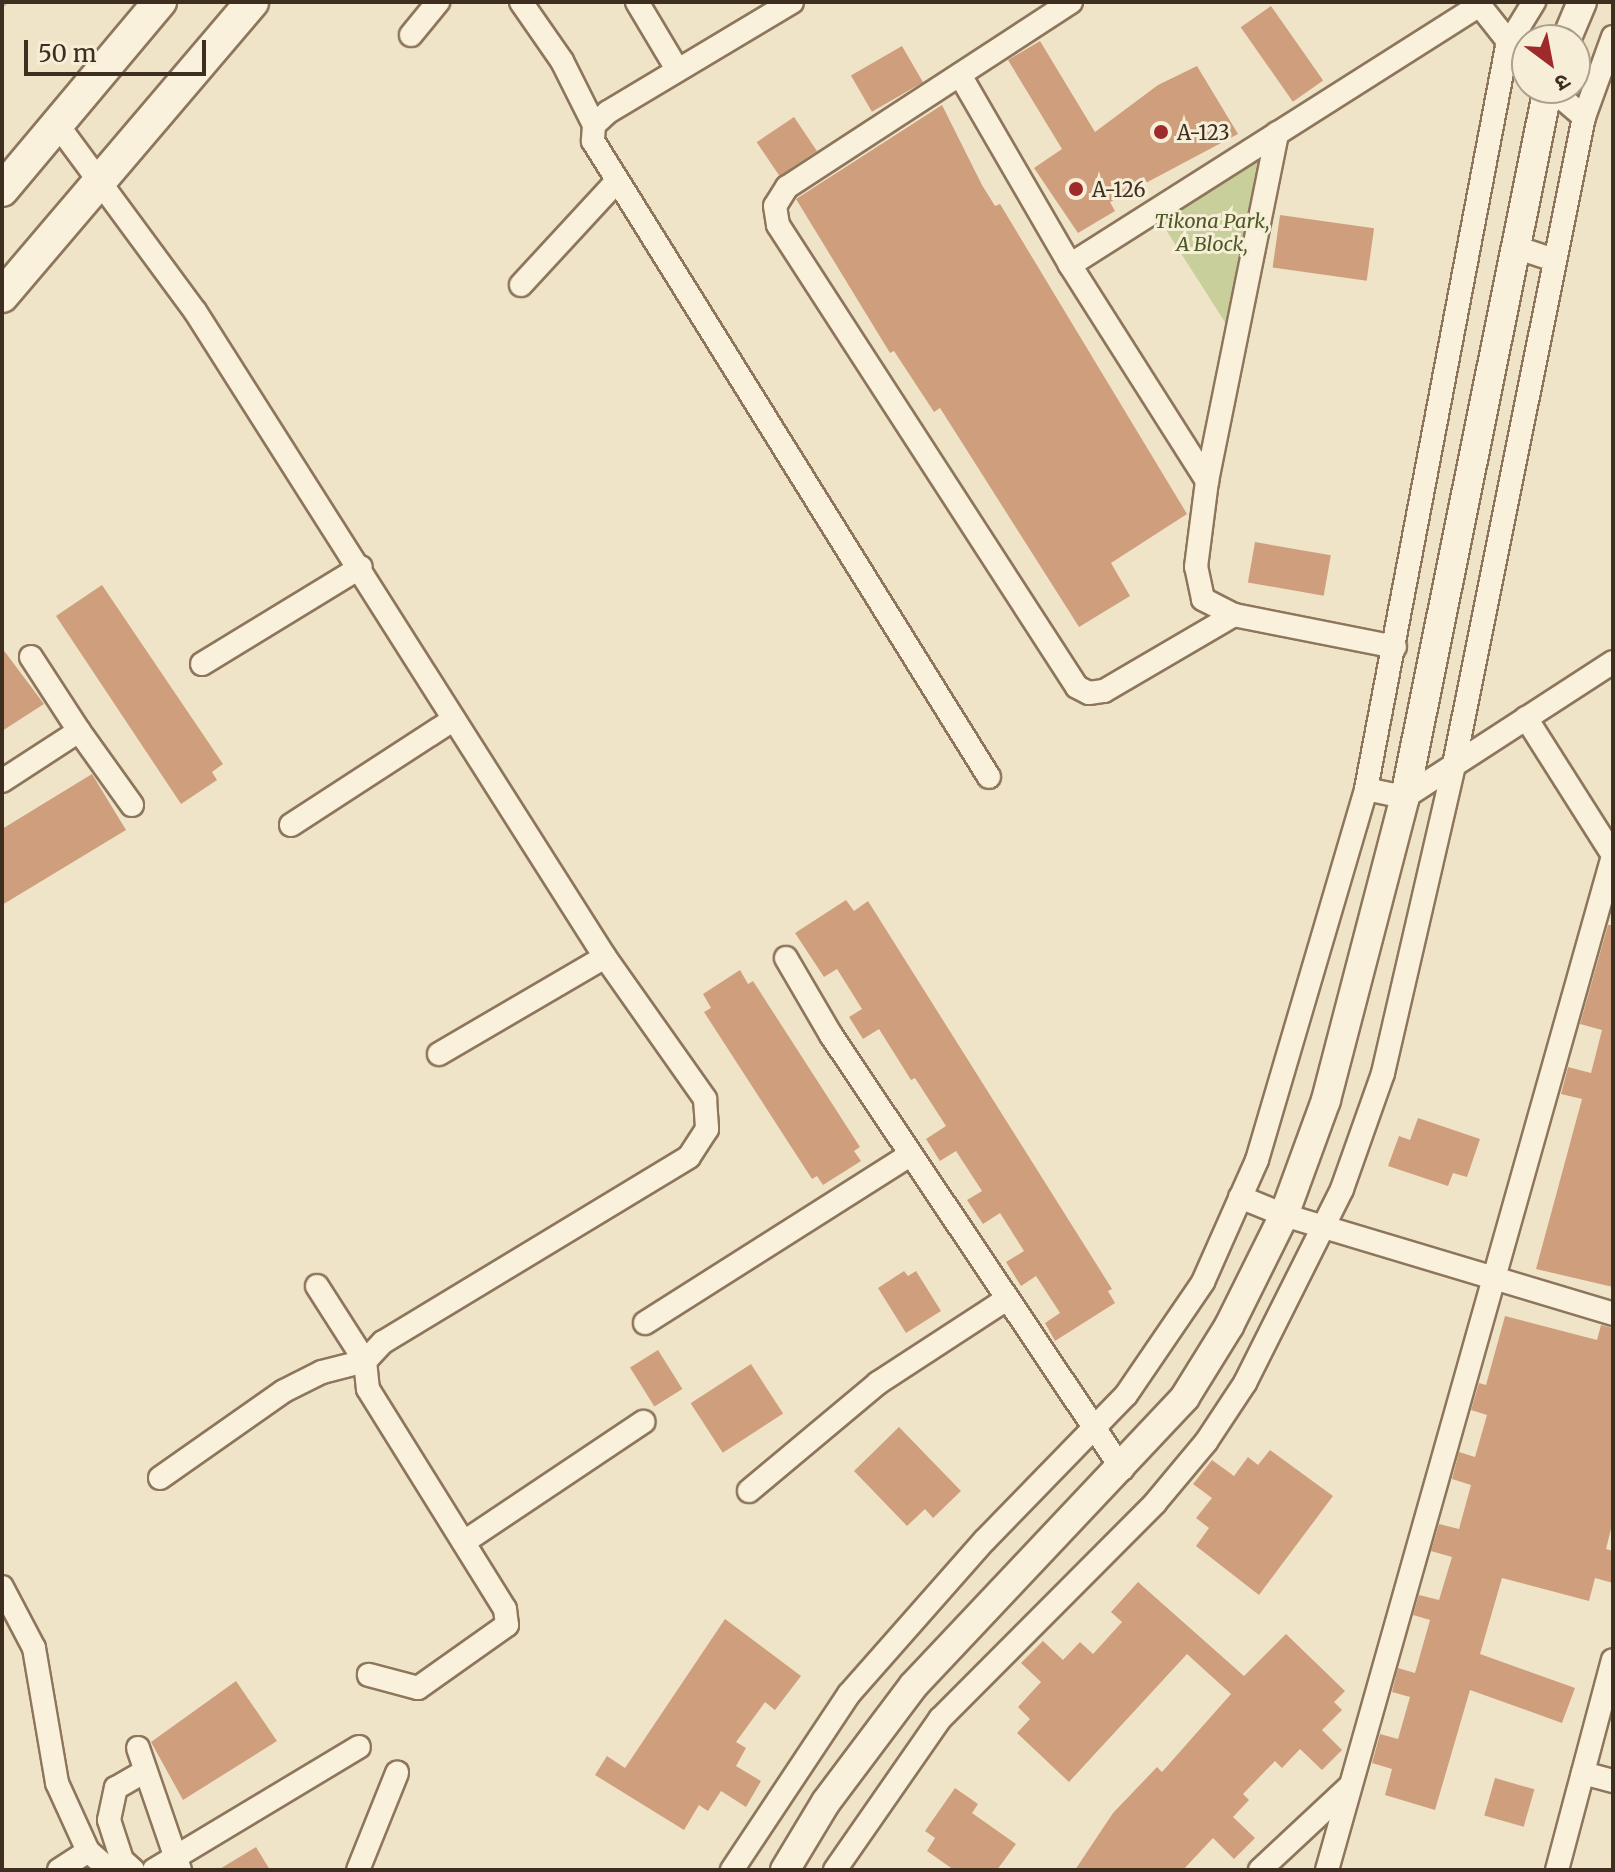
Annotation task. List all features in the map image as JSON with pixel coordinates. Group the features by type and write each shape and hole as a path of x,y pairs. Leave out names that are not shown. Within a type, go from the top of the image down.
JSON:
{"main road":[{"path":"2,190 160,2"},
{"path":"2,296 252,2"}],"street":[{"path":"411,35 438,2"},
{"path":"521,2 562,61 594,125 593,141 615,183 989,777"},
{"path":"637,2 677,69"},
{"path":"594,125 677,69 792,2"},
{"path":"1071,2 787,187 775,206 778,225 1077,687 1104,691 1234,615"},
{"path":"732,1870 849,1694 1093,1426 1126,1395 1203,1282 1240,1197 1320,959 1366,789 1395,647 1472,211 1507,46 1534,2"},
{"path":"1573,24 1582,2"},
{"path":"1070,265 1478,3 1511,50"},
{"path":"835,1870 940,1719 1155,1503 1206,1442 1245,1383 1325,1227 1383,1073 1454,765 1584,117 1613,37"},
{"path":"960,75 1070,265 1207,481"},
{"path":"785,1870 826,1802 914,1685 1122,1469 1185,1397 1229,1326 1284,1215 1326,1100 1405,797 1546,104"},
{"path":"1568,104 1584,117"},
{"path":"57,124 101,178 195,311 361,567 605,957 705,1099 707,1129 689,1157 383,1342 365,1361 322,1372 284,1391 160,1478"},
{"path":"1277,133 1207,481 1197,583 1203,599 1234,615 1395,647"},
{"path":"521,285 615,183"},
{"path":"1515,247 1554,260"},
{"path":"202,664 361,567"},
{"path":"31,657 132,805"},
{"path":"1366,789 1405,797 1613,662"},
{"path":"1327,1870 1613,855 1526,718"},
{"path":"291,825 454,719"},
{"path":"2,781 79,731"},
{"path":"439,1054 605,957"},
{"path":"786,958 910,1155 1122,1469"},
{"path":"645,1323 910,1155"},
{"path":"1240,1197 1284,1215 1613,1314"},
{"path":"317,1286 365,1361 368,1389 505,1609 507,1625 418,1688 369,1675"},
{"path":"749,1491 878,1383 1007,1299"},
{"path":"464,1542 643,1422"},
{"path":"2,1587 34,1648 57,1783 88,1851 110,1870"},
{"path":"1557,1870 1613,1660"},
{"path":"154,1870 178,1865 359,1747"},
{"path":"138,1748 178,1865"},
{"path":"133,1870 122,1860 109,1820 116,1788 146,1771"},
{"path":"358,1870 397,1773"},
{"path":"1583,1773 1613,1781"},
{"path":"1260,1870 1349,1788"},
{"path":"59,1870 88,1851"}],"green space":[{"name":"Tikona Park, A Block,","path":"1267,147 1230,330 1159,219"}],"building":[{"path":"1271,6 1323,81 1293,102 1241,27"},
{"path":"1040,41 1095,132 1158,85 1197,66 1238,134 1110,202 1115,211 1078,233 1034,168 1062,149 1008,60"},
{"path":"902,46 923,82 872,112 851,76"},
{"path":"942,105 982,185 995,206 1000,204 1187,514 1111,563 1130,596 1079,627 940,408 934,412 894,351 890,353 796,199"},
{"path":"794,117 817,151 780,176 757,142"},
{"path":"1280,215 1374,228 1367,281 1273,267"},
{"path":"1255,542 1331,555 1324,596 1248,582"},
{"path":"102,585 223,764 212,772 217,780 181,804 56,616"},
{"path":"2,648 44,704 2,731"},
{"path":"92,774 126,830 2,905 2,829"},
{"path":"846,900 854,911 868,901 1112,1289 1108,1291 1115,1303 1055,1341 1045,1323 1060,1313 1036,1276 1021,1286 1006,1262 1024,1251 1000,1213 983,1224 967,1200 982,1191 956,1151 940,1161 926,1139 946,1126 915,1078 911,1080 879,1029 863,1039 849,1017 862,1009 837,969 824,977 795,933"},
{"path":"1608,925 1613,925 1613,1287 1536,1269 1582,1099 1561,1094 1568,1067 1591,1073 1602,1030 1580,1024"},
{"path":"740,970 748,984 753,981 860,1147 854,1151 861,1161 823,1185 817,1176 812,1179 704,1012 711,1008 703,994"},
{"path":"1418,1118 1480,1139 1467,1177 1453,1173 1448,1186 1388,1166 1399,1136 1410,1140"},
{"path":"904,1271 908,1276 916,1271 941,1311 906,1333 878,1288"},
{"path":"1505,1316 1597,1340 1601,1325 1613,1328 1613,1521 1606,1549 1613,1551 1613,1583 1595,1578 1589,1601 1502,1578 1480,1654 1575,1688 1562,1723 1470,1690 1435,1810 1385,1795 1392,1769 1372,1763 1380,1734 1398,1739 1410,1697 1392,1692 1398,1668 1415,1673 1430,1620 1413,1615 1419,1595 1439,1600 1452,1557 1431,1551 1439,1524 1459,1529 1471,1485 1452,1479 1459,1452 1475,1457 1487,1415 1471,1410 1479,1383 1486,1385"},
{"path":"658,1350 682,1389 654,1406 630,1367"},
{"path":"751,1364 783,1413 723,1453 691,1403"},
{"path":"899,1427 961,1491 933,1518 925,1509 907,1526 854,1471"},
{"path":"1270,1450 1333,1496 1259,1595 1196,1546 1209,1528 1196,1518 1212,1498 1193,1484 1212,1460 1234,1476 1248,1457 1258,1465"},
{"path":"1138,1582 1244,1676 1286,1634 1345,1691 1334,1702 1342,1710 1322,1730 1342,1750 1322,1770 1300,1749 1282,1768 1275,1761 1243,1794 1249,1800 1233,1817 1255,1838 1234,1859 1213,1838 1183,1870 1075,1870 1113,1813 1157,1767 1162,1772 1231,1694 1187,1654 1069,1782 1017,1733 1030,1719 1018,1707 1041,1682 1021,1663 1043,1641 1063,1660 1080,1642 1093,1654 1122,1622 1111,1612"},
{"path":"725,1619 801,1676 775,1710 765,1702 736,1742 746,1748 736,1766 761,1781 746,1807 721,1791 708,1811 699,1805 684,1830 595,1775 607,1756 625,1768"},
{"path":"236,1681 277,1741 183,1800 151,1742"},
{"path":"1495,1778 1534,1789 1524,1827 1484,1815"},
{"path":"955,1788 978,1804 972,1813 1016,1844 997,1870 954,1870 927,1851 935,1838 925,1831"},
{"path":"256,1847 270,1870 218,1870"}],"place":[{"name":"A-123","path":"1161,132"},
{"name":"A-126","path":"1076,189"}]}
